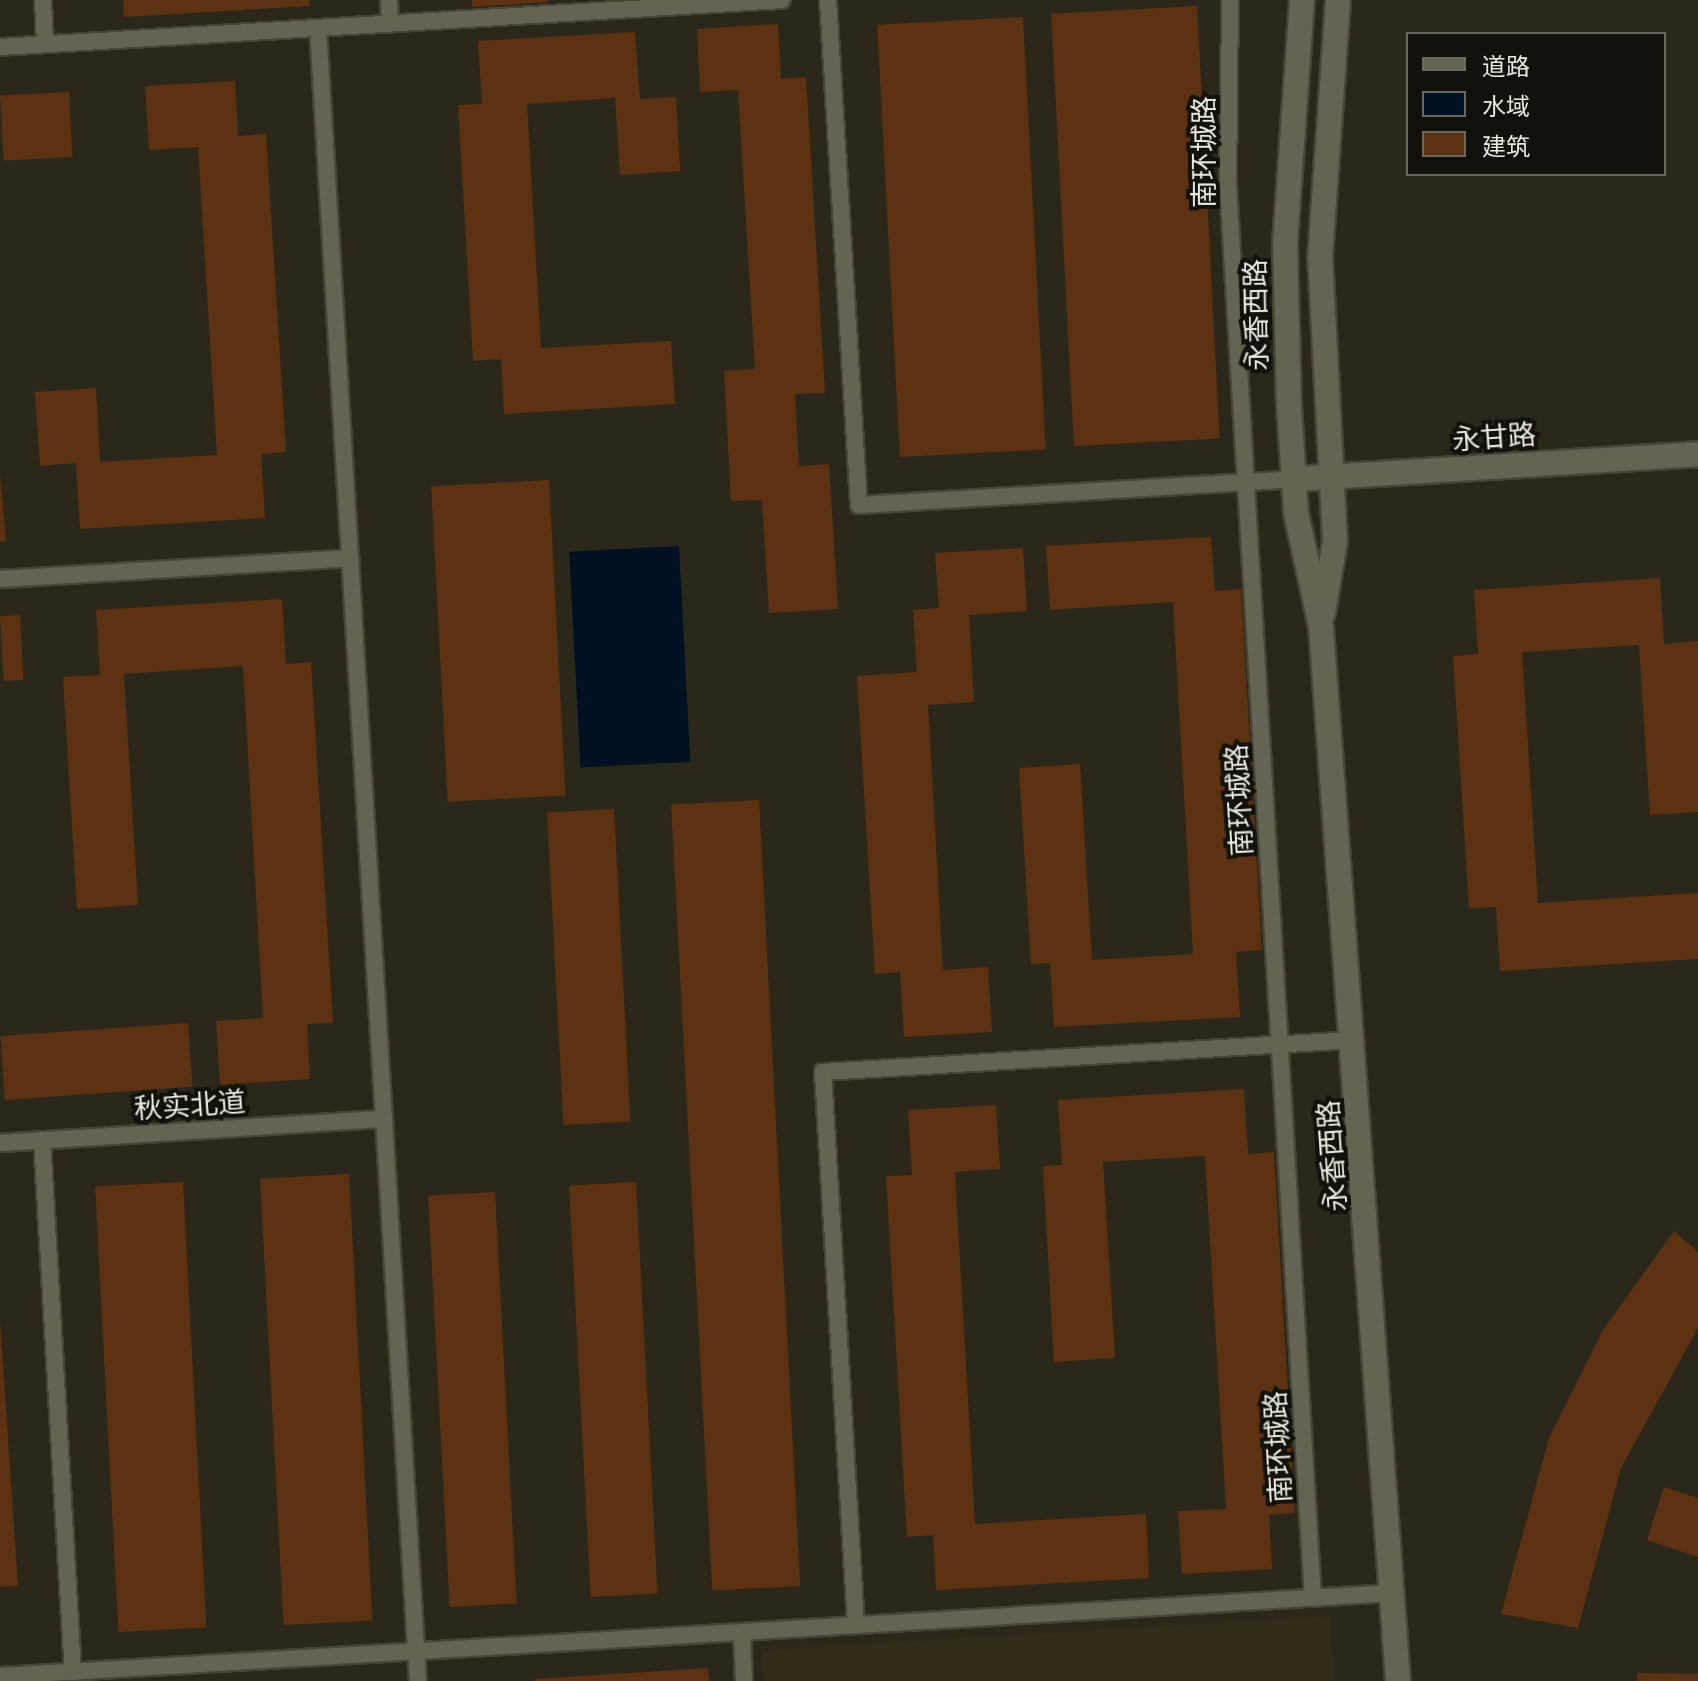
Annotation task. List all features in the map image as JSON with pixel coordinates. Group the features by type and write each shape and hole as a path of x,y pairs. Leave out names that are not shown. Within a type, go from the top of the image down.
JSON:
{"main road":[{"name":"永香西路","path":"1302,0 1285,243 1294,479 1321,627 1354,1040 1398,1681"},
{"name":"永香西路","path":"1321,627 1335,541 1320,258 1338,0"},
{"name":"永甘路","path":"1294,479 1698,454"}],"lane":[{"path":"43,0 45,44"},
{"path":"389,0 390,24"},
{"path":"0,47 782,0"},
{"path":"828,0 859,505 1294,479"},
{"name":"南环城路","path":"1230,0 1228,185 1313,1597"},
{"path":"318,28 418,1681"},
{"path":"0,579 350,558"},
{"path":"856,1625 823,1072 1354,1040"},
{"name":"秋实北道","path":"0,1143 384,1119"},
{"path":"42,1140 73,1672"},
{"path":"0,1676 1392,1593"},
{"path":"742,1632 744,1681"}],"shaded area":[{"path":"1330,1616 1334,1681 764,1681 762,1650"}],"water":[{"path":"679,546 690,762 580,767 569,552"}],"building":[{"path":"123,0 309,0 310,6 124,17"},
{"path":"472,0 548,0 548,2 472,7"},
{"path":"1197,6 1220,438 1074,446 1051,14"},
{"path":"1023,17 1046,449 900,457 877,25"},
{"path":"778,24 781,79 806,77 825,393 795,394 799,466 829,464 838,609 769,613 762,500 731,501 724,371 755,369 738,90 700,92 697,29"},
{"path":"635,32 640,99 676,97 680,171 620,175 615,98 527,104 541,348 671,341 675,404 504,414 501,359 473,361 458,105 482,104 478,41"},
{"path":"235,81 238,136 266,134 286,452 261,454 265,518 80,529 76,463 40,466 35,392 96,388 100,462 217,455 198,147 149,150 145,86"},
{"path":"69,92 72,157 3,161 0,96"},
{"path":"0,474 6,541 0,542"},
{"path":"549,480 566,796 448,802 431,486"},
{"path":"1211,537 1215,591 1241,589 1262,950 1236,952 1240,1017 1054,1027 1050,963 1031,964 1019,768 1080,764 1092,960 1193,954 1173,602 1050,610 1046,546"},
{"path":"1023,548 1027,611 969,615 974,702 928,705 943,970 988,967 992,1032 904,1037 900,972 875,974 857,676 917,672 913,610 939,608 935,553"},
{"path":"1660,578 1664,644 1698,641 1698,812 1650,815 1639,645 1522,652 1538,903 1698,893 1698,959 1500,971 1496,907 1469,908 1453,656 1478,654 1474,590"},
{"path":"282,599 286,664 311,662 333,1023 307,1024 310,1079 220,1085 216,1021 263,1018 243,666 124,674 138,905 77,909 63,677 100,675 96,610"},
{"path":"20,615 23,680 3,681 0,616"},
{"path":"759,800 800,1586 712,1591 671,805"},
{"path":"614,809 630,1122 563,1125 547,813"},
{"path":"188,1023 192,1087 5,1100 0,1036"},
{"path":"1244,1089 1248,1154 1274,1152 1295,1513 1269,1515 1272,1569 1182,1574 1178,1511 1226,1509 1205,1156 1103,1162 1115,1358 1054,1362 1043,1166 1062,1165 1058,1100"},
{"path":"996,1105 1000,1169 955,1172 975,1524 1146,1514 1149,1578 936,1590 933,1535 907,1537 886,1176 912,1175 908,1110"},
{"path":"349,1174 372,1620 284,1625 260,1179"},
{"path":"183,1182 206,1627 118,1632 95,1187"},
{"path":"636,1182 658,1593 591,1597 569,1186"},
{"path":"495,1192 517,1603 450,1607 428,1196"},
{"path":"1674,1231 1698,1252 1698,1328 1621,1468 1578,1628 1501,1614 1549,1438 1603,1330"},
{"path":"0,1321 18,1586 0,1587"},
{"path":"1664,1487 1698,1498 1698,1557 1647,1540"},
{"path":"708,1668 709,1681 535,1681 535,1679"},
{"path":"1637,1673 1698,1674 1698,1681 1637,1681"}]}
